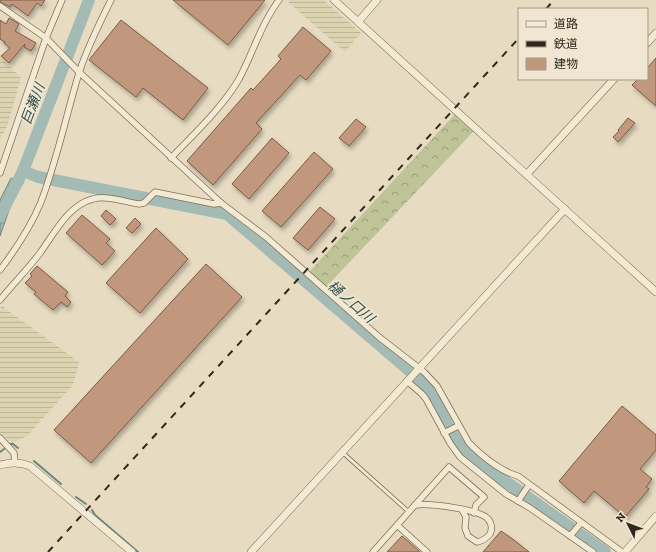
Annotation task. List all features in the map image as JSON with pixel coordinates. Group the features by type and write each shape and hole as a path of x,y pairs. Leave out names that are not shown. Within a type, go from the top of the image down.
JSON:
{"street":[{"path":"0,173 2,161 62,0"},
{"path":"0,270 24,235 40,203 50,174 78,72 111,0"},
{"path":"172,158 201,127 238,80 264,23 279,0"},
{"path":"334,0 656,292"},
{"path":"358,22 377,0"},
{"path":"0,6 47,40 78,72 221,203 266,236 380,337 428,376 437,386 457,426 474,449 510,474 518,476 528,486 622,552"},
{"path":"648,42 656,33"},
{"path":"527,174 613,80"},
{"path":"0,300 40,253 70,213 85,201 99,197 139,204 144,203 155,192 214,204 221,203"},
{"path":"251,552 565,209"},
{"path":"408,380 426,399 460,457 506,494 519,500 571,535 593,552"},
{"path":"445,433 457,426"},
{"path":"0,438 14,453 16,462"},
{"path":"0,465 16,462 23,463 36,470 132,552"},
{"path":"373,552 450,467 484,497 476,505 474,513"},
{"path":"519,500 528,486"},
{"path":"415,505 430,504 462,510 486,517 491,525 491,531 484,540 478,542 472,540 466,534 466,517 462,510"},
{"path":"626,552 656,516"},
{"path":"571,535 580,523"},
{"path":"397,525 427,552"}],"lane":[{"path":"342,452 409,512"}],"shaded area":[{"path":"290,0 324,0 361,33 345,52 288,2"},
{"path":"0,57 21,78 7,127 0,138"},
{"path":"2,306 79,362 73,385 27,436 12,443 0,433 0,308"}],"green space":[{"path":"455,114 474,131 326,287 309,272"}],"water":[{"path":"11,178 24,182 14,196 0,236 0,200"}],"building":[{"path":"0,0 45,0 41,6 37,3 28,16 12,4 10,7 0,2"},
{"path":"173,0 265,0 228,45"},
{"path":"9,18 19,24 15,31 36,43 31,51 24,47 25,44 9,63 1,56 10,48 0,39 0,20 6,24"},
{"path":"121,20 208,88 183,120 143,88 136,97 89,60"},
{"path":"303,27 331,51 306,80 300,75 256,123 262,129 213,185 187,161 251,88 253,90 281,59 278,56"},
{"path":"656,58 656,106 632,85 637,80 648,80 648,67"},
{"path":"628,118 635,123 618,142 613,137"},
{"path":"356,119 366,127 349,146 339,138"},
{"path":"272,138 289,153 249,199 232,184"},
{"path":"314,152 333,169 281,227 262,211"},
{"path":"320,207 335,219 308,250 293,238"},
{"path":"106,210 116,219 110,225 101,216"},
{"path":"82,215 110,239 106,243 115,251 102,265 66,233"},
{"path":"135,218 141,224 132,233 126,228"},
{"path":"156,228 188,259 140,313 106,283"},
{"path":"206,264 242,297 91,463 54,430"},
{"path":"37,266 68,292 65,296 71,302 67,307 61,302 53,310 34,294 36,292 25,283 32,276 30,274"},
{"path":"622,406 656,435 656,450 640,469 652,479 646,487 649,489 625,517 594,491 584,503 559,481"},
{"path":"501,531 514,540 529,552 483,552"},
{"path":"402,536 420,552 387,552"}],"waterway":[{"name":"巨瀬川","path":"0,216 23,171 89,0"},
{"name":"樋ノ口川","path":"23,171 38,177 227,214 425,384 436,401 455,438 467,454 605,552"},
{"path":"10,444 13,444 18,448"},
{"path":"0,452 4,449"},
{"path":"34,461 61,484"},
{"path":"76,497 86,504"},
{"path":"92,510 95,515 138,552"}],"railway":[{"path":"547,8 554,0"},
{"path":"48,552 518,39"}]}
